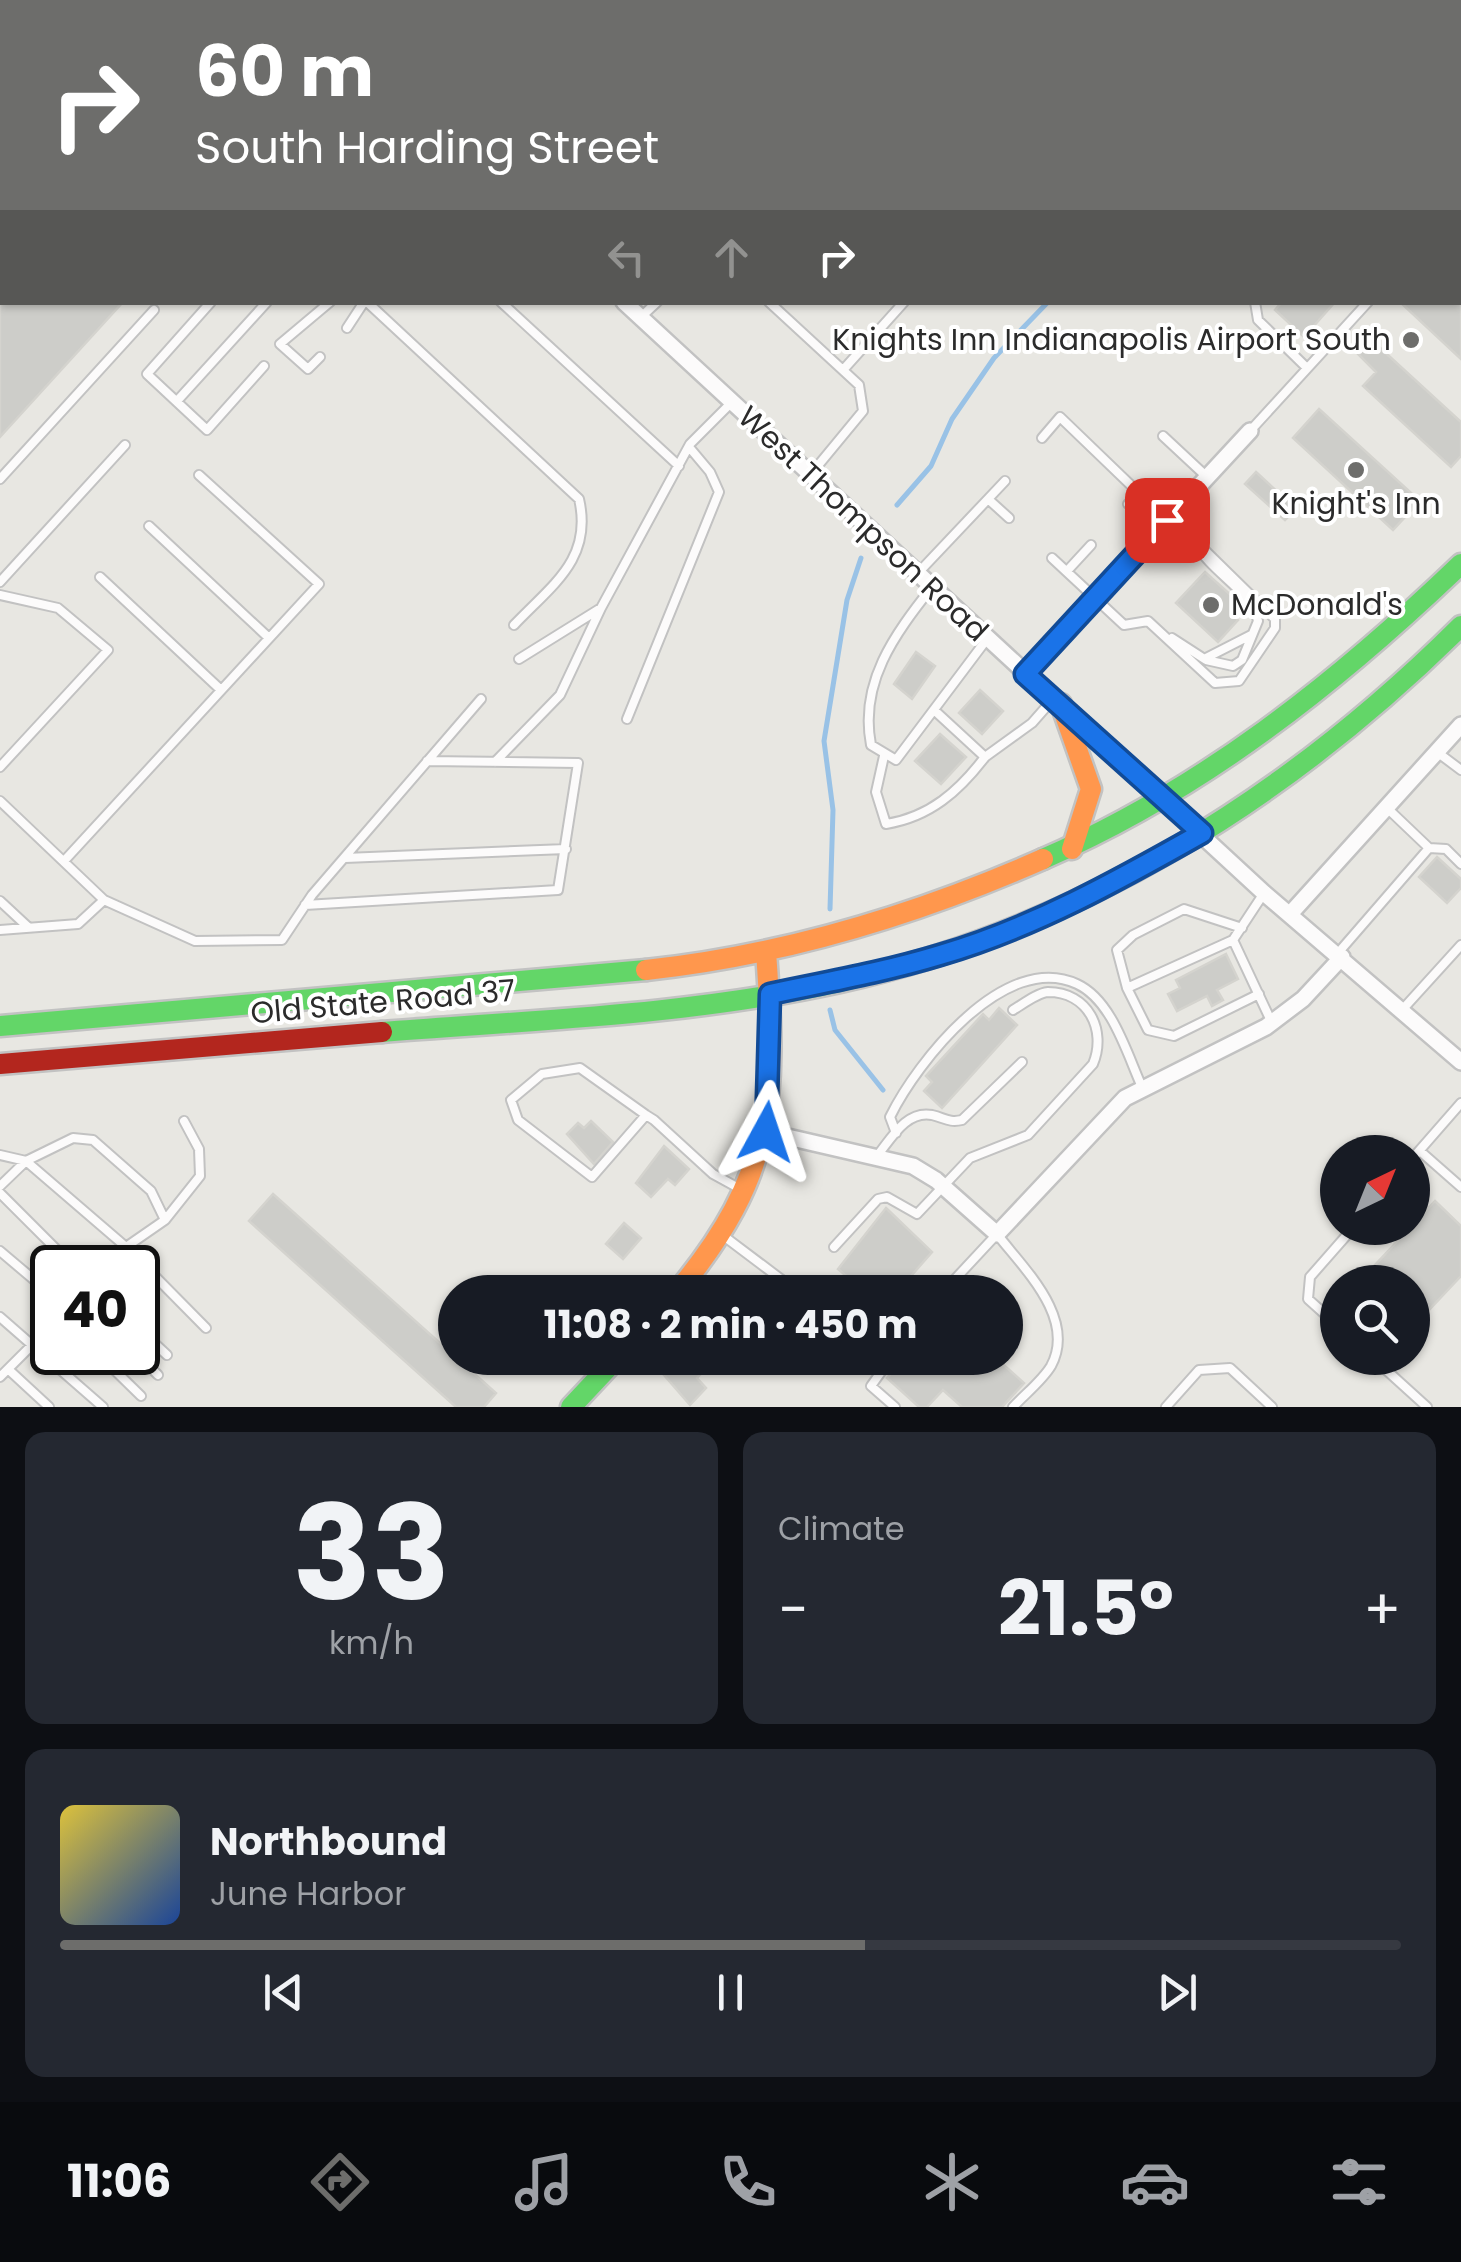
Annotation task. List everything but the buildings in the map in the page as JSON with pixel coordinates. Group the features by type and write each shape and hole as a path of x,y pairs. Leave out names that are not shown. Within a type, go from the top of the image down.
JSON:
{"main road":[{"name":"Old State Road 37","path":"0,1026 584,976 766,952 867,927 1072,848 1166,800 1341,678 1461,564"},
{"name":"Old State Road 37","path":"0,1064 596,1015 770,994 881,972 945,954 1073,902 1202,833 1321,754 1386,702 1461,626"},
{"path":"1057,701 1091,789 1072,848"},
{"path":"691,1275 725,1237 748,1194 766,1132 770,994 766,952"},
{"path":"571,1407 601,1375"}],"street":[{"name":"West Thompson Road","path":"627,305 1264,893 1292,912 1461,1062"},
{"path":"1025,674 1250,431"},
{"path":"1292,912 1461,724"},
{"path":"766,1132 913,1166 996,1234 1112,1110 1142,1087 1272,1023 1303,999 1340,955"}],"lane":[{"path":"208,305 147,374 208,430 264,366"},
{"path":"176,401 264,305"},
{"path":"320,357 308,370 280,344 326,305"},
{"path":"347,328 363,305"},
{"path":"368,305 579,499 585,525 578,556 514,626"},
{"path":"505,305 678,466"},
{"path":"641,317 654,305"},
{"path":"773,305 859,385 862,411 810,475"},
{"path":"891,305 896,311"},
{"path":"843,370 901,305"},
{"path":"1256,305 1258,320 1308,368"},
{"path":"1250,431 1365,305"},
{"path":"0,480 154,310"},
{"path":"494,762 560,695 601,608 689,447 732,402"},
{"path":"1042,438 1060,417 1271,610 1275,628 1240,681 1215,683 1148,621"},
{"path":"1163,436 1207,477"},
{"path":"0,582 125,446"},
{"path":"627,720 718,492 710,472 689,447"},
{"path":"64,861 319,584 199,474"},
{"path":"917,574 1005,480"},
{"path":"1128,504 1139,493"},
{"path":"988,499 1009,518"},
{"path":"149,526 269,638"},
{"path":"1052,558 1124,625 1148,621 1193,652 1222,665 1237,664 1255,631 1255,608 1208,564 1193,538"},
{"path":"1068,572 1091,546"},
{"path":"100,577 221,690"},
{"path":"932,587 884,654 871,689 866,721 871,746 896,760 987,639"},
{"path":"0,595 58,608 108,650 0,768"},
{"path":"520,658 601,608"},
{"path":"1193,652 1210,658 1255,631"},
{"path":"0,801 104,900 195,941 282,940 305,905 480,700"},
{"path":"884,756 876,792 886,824 911,820 960,790 984,756 1057,701"},
{"path":"934,710 984,756"},
{"path":"1437,752 1461,770"},
{"path":"305,905 558,890 578,763 427,761"},
{"path":"1386,808 1429,848 1446,850 1461,864"},
{"path":"344,858 566,848"},
{"path":"1340,955 1429,848"},
{"path":"1127,988 1234,940 1264,893"},
{"path":"0,930 78,924 104,900"},
{"path":"0,901 28,927"},
{"path":"1242,928 1184,909 1134,935 1117,950 1127,988 1148,1030 1174,1036 1258,994"},
{"path":"1234,940 1272,1023"},
{"path":"1402,1010 1461,946"},
{"path":"896,1133 890,1117 902,1093 970,1014 986,998 1036,978 1078,984 1093,997 1107,1012 1142,1087"},
{"path":"834,1247 878,1200 887,1196 917,1214 970,1158 1028,1135 1084,1076 1099,1050 1097,1025 1089,1010 1070,996 1044,992 1013,1010"},
{"path":"877,1156 915,1116 930,1115 950,1122 962,1120 1022,1062"},
{"path":"646,1115 592,1176 518,1120 511,1100 542,1074 580,1068 646,1115 713,1174 748,1194"},
{"path":"1430,1139 1461,1103"},
{"path":"129,1245 166,1220 200,1176 199,1148 184,1121"},
{"path":"52,1245 0,1189 26,1161 73,1138 92,1140 151,1191 166,1220"},
{"path":"0,1155 26,1161 124,1245"},
{"path":"1430,1159 1461,1187"},
{"path":"959,1275 996,1234 1049,1300 1057,1338 1051,1365 1013,1407"},
{"path":"725,1237 775,1275"},
{"path":"1321,1265 1338,1245"},
{"path":"0,1252 30,1276"},
{"path":"1320,1266 1310,1278 1308,1299 1320,1310"},
{"path":"160,1281 206,1328"},
{"path":"0,1316 30,1342"},
{"path":"0,1378 30,1350"},
{"path":"160,1350 166,1356"},
{"path":"1166,1407 1199,1370 1230,1368 1272,1407"},
{"path":"9,1370 49,1407"},
{"path":"67,1375 103,1407"},
{"path":"119,1375 140,1396"},
{"path":"879,1375 871,1386 895,1407"},
{"path":"1391,1375 1427,1407"}],"waterway":[{"path":"897,505 931,466 952,419 994,358 1045,305"},
{"path":"830,909 833,810 824,741 847,600 861,558"},
{"path":"830,1010 835,1030 883,1090"}],"traffic: fast":[{"path":"1043,859 1158,801 1265,730 1366,651 1461,564"},
{"path":"382,1032 612,1015 784,993 928,958 1014,928 1096,891 1176,848 1252,800 1325,747 1461,626"},
{"path":"0,1026 646,970"},
{"path":"571,1407 601,1375"}],"traffic: slow":[{"path":"1061,704 1091,789 1072,849"},
{"path":"646,970 749,954 849,930 947,898 1043,859"},
{"path":"690,1275 734,1210 762,1133 771,1051 766,952"}],"traffic: jam":[{"path":"0,1064 382,1032"}],"place":[{"name":"Knights Inn Indianapolis Airport South","path":"1411,340"},
{"name":"Knight's Inn","path":"1356,470"},
{"name":"McDonald's","path":"1211,605"}],"route":[{"path":"766,1132 770,994 881,972 945,954 1073,902 1202,833 1025,674 1167,520"}]}
